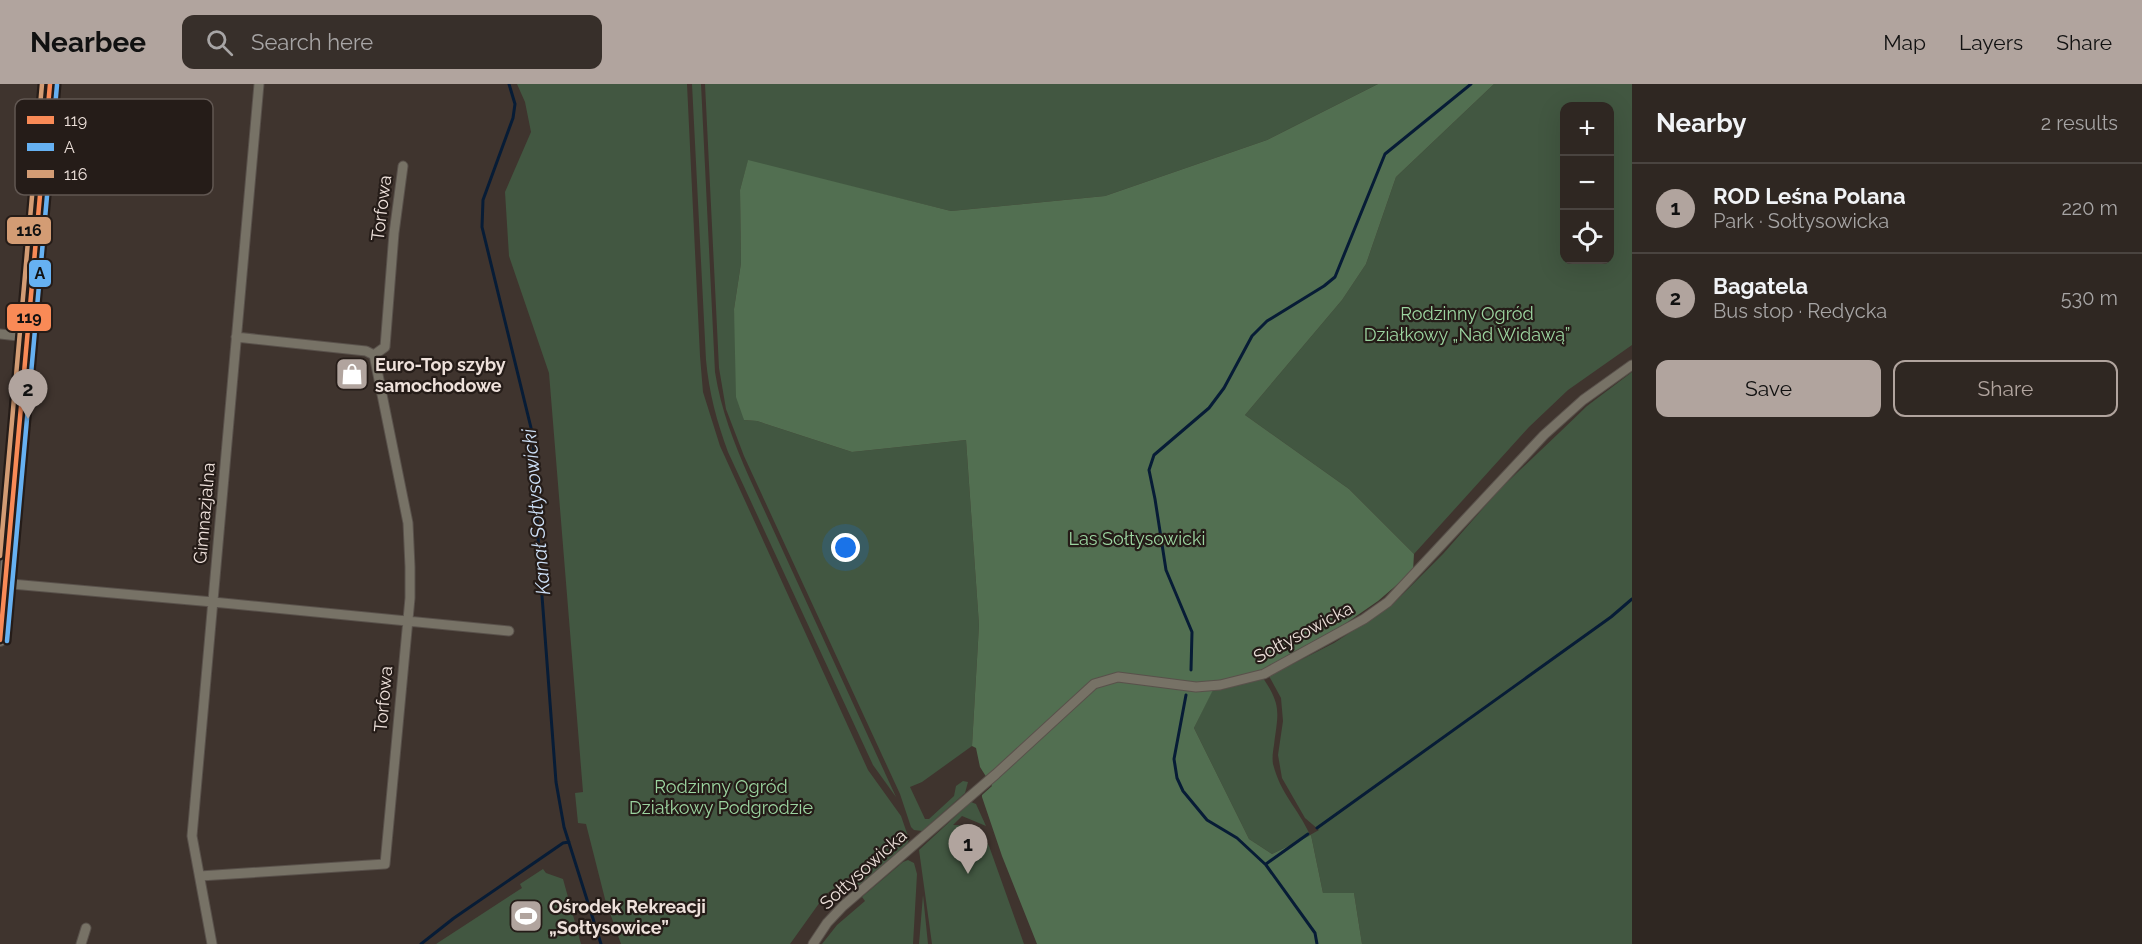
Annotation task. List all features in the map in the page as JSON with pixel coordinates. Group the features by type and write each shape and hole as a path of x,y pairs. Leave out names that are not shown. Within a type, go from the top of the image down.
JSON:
{"street":[{"path":"49,99 50,84"},
{"name":"Gimnazjalna","path":"213,944 192,836 259,84"},
{"name":"Torfowa","path":"200,876 385,864 410,598 408,523 374,355 385,346 394,233 403,166"},
{"path":"0,640 3,584 40,195"},
{"path":"0,334 27,337"},
{"path":"236,337 366,351 374,355"},
{"name":"Sołtysowicka","path":"813,944 827,923 843,906 989,780 1094,684 1118,677 1196,687 1238,681 1264,674 1364,619 1388,602 1544,435 1583,400 1632,365"},
{"path":"3,584 509,631"},
{"path":"81,944 86,928"}],"green space":[{"name":"Rodzinny Ogród Działkowy Podgrodzie","path":"517,84 687,84 703,392 720,446 868,770 901,816 909,839 907,845 859,886 851,876 825,895 790,944 621,944 605,899 586,824 578,823 575,793 583,792 549,373 509,256 505,192 531,132 525,102"},
{"path":"692,84 701,84 715,372 724,413 749,477 896,797 873,765 728,452 717,418 706,360"},
{"path":"705,84 1378,84 1267,140 1105,196 951,211 748,161 740,190 741,263 734,309 744,420 757,421 852,452 966,440 979,625 972,746 922,782 910,787 925,819 929,819 954,796 956,786 963,781 968,782 965,793 922,831 911,827 900,794 744,456 726,409 719,368"},
{"name":"Las Sołtysowicki","path":"1378,84 1494,84 1396,177 1366,264 1342,300 1245,415 1349,489 1414,554 1413,571 1378,601 1326,637 1262,671 1217,682 1194,728 1249,839 1272,854 1311,835 1323,893 1354,893 1362,944 1037,944 1002,856 982,797 992,786 980,767 976,748 972,746 979,625 966,440 852,452 757,421 744,420 736,397 734,309 741,263 740,190 748,160 951,211 1105,196 1267,140"},
{"name":"Rodzinny Ogród Działkowy „Nad Widawą”","path":"1494,84 1632,84 1632,345 1568,390 1529,427 1414,554 1349,489 1245,415 1342,300 1366,264 1396,177"},
{"path":"1632,372 1632,944 1362,944 1354,893 1323,893 1311,835 1272,854 1249,839 1194,728 1213,689 1263,678 1273,696 1277,710 1273,757 1276,775 1310,835 1319,830 1305,818 1282,778 1278,755 1283,721 1281,698 1269,676 1334,643 1391,606 1443,554 1500,489 1587,406"},
{"path":"971,802 976,804 986,826 962,816 953,825 965,826 974,830 989,846 1024,944 932,944 919,850"},
{"path":"908,860 914,863 917,874 913,944 822,944 837,925 865,901 862,897"},
{"name":"Ośrodek Rekreacji „Sołtysowice”","path":"543,869 546,873 563,879 581,944 436,944 522,888 520,884"},
{"path":"923,895 928,944 919,944"}],"waterway":[{"name":"Kanał Sołtysowicki","path":"509,84 515,104 513,118 483,200 482,227 533,436 539,556 556,782 564,827 601,944"},
{"path":"1191,670 1192,632 1166,570 1149,470 1154,455 1209,408 1224,388 1252,336 1267,321 1335,277 1385,154 1471,84"},
{"path":"1317,828 1611,617 1632,599"},
{"path":"1186,695 1174,759 1177,778 1183,791 1207,820 1237,838 1266,865 1315,933 1317,944"},
{"path":"1266,864 1308,834"},
{"path":"421,944 454,918 563,843 569,842"}],"transit line":[{"name":"116","path":"41,99 42,84"},
{"name":"119","path":"49,99 50,84"},
{"name":"A","path":"56,99 57,85"},
{"name":"116","path":"0,556 32,195"},
{"name":"119","path":"0,640 40,195"},
{"name":"A","path":"7,641 47,195"}],"place":[{"name":"Euro-Top szyby samochodowe","path":"352,374"},
{"name":"Bagatela","path":"28,419"},
{"name":"ROD Leśna Polana","path":"968,874"},
{"name":"Ośrodek Rekreacji „Sołtysowice”","path":"526,916"}]}
